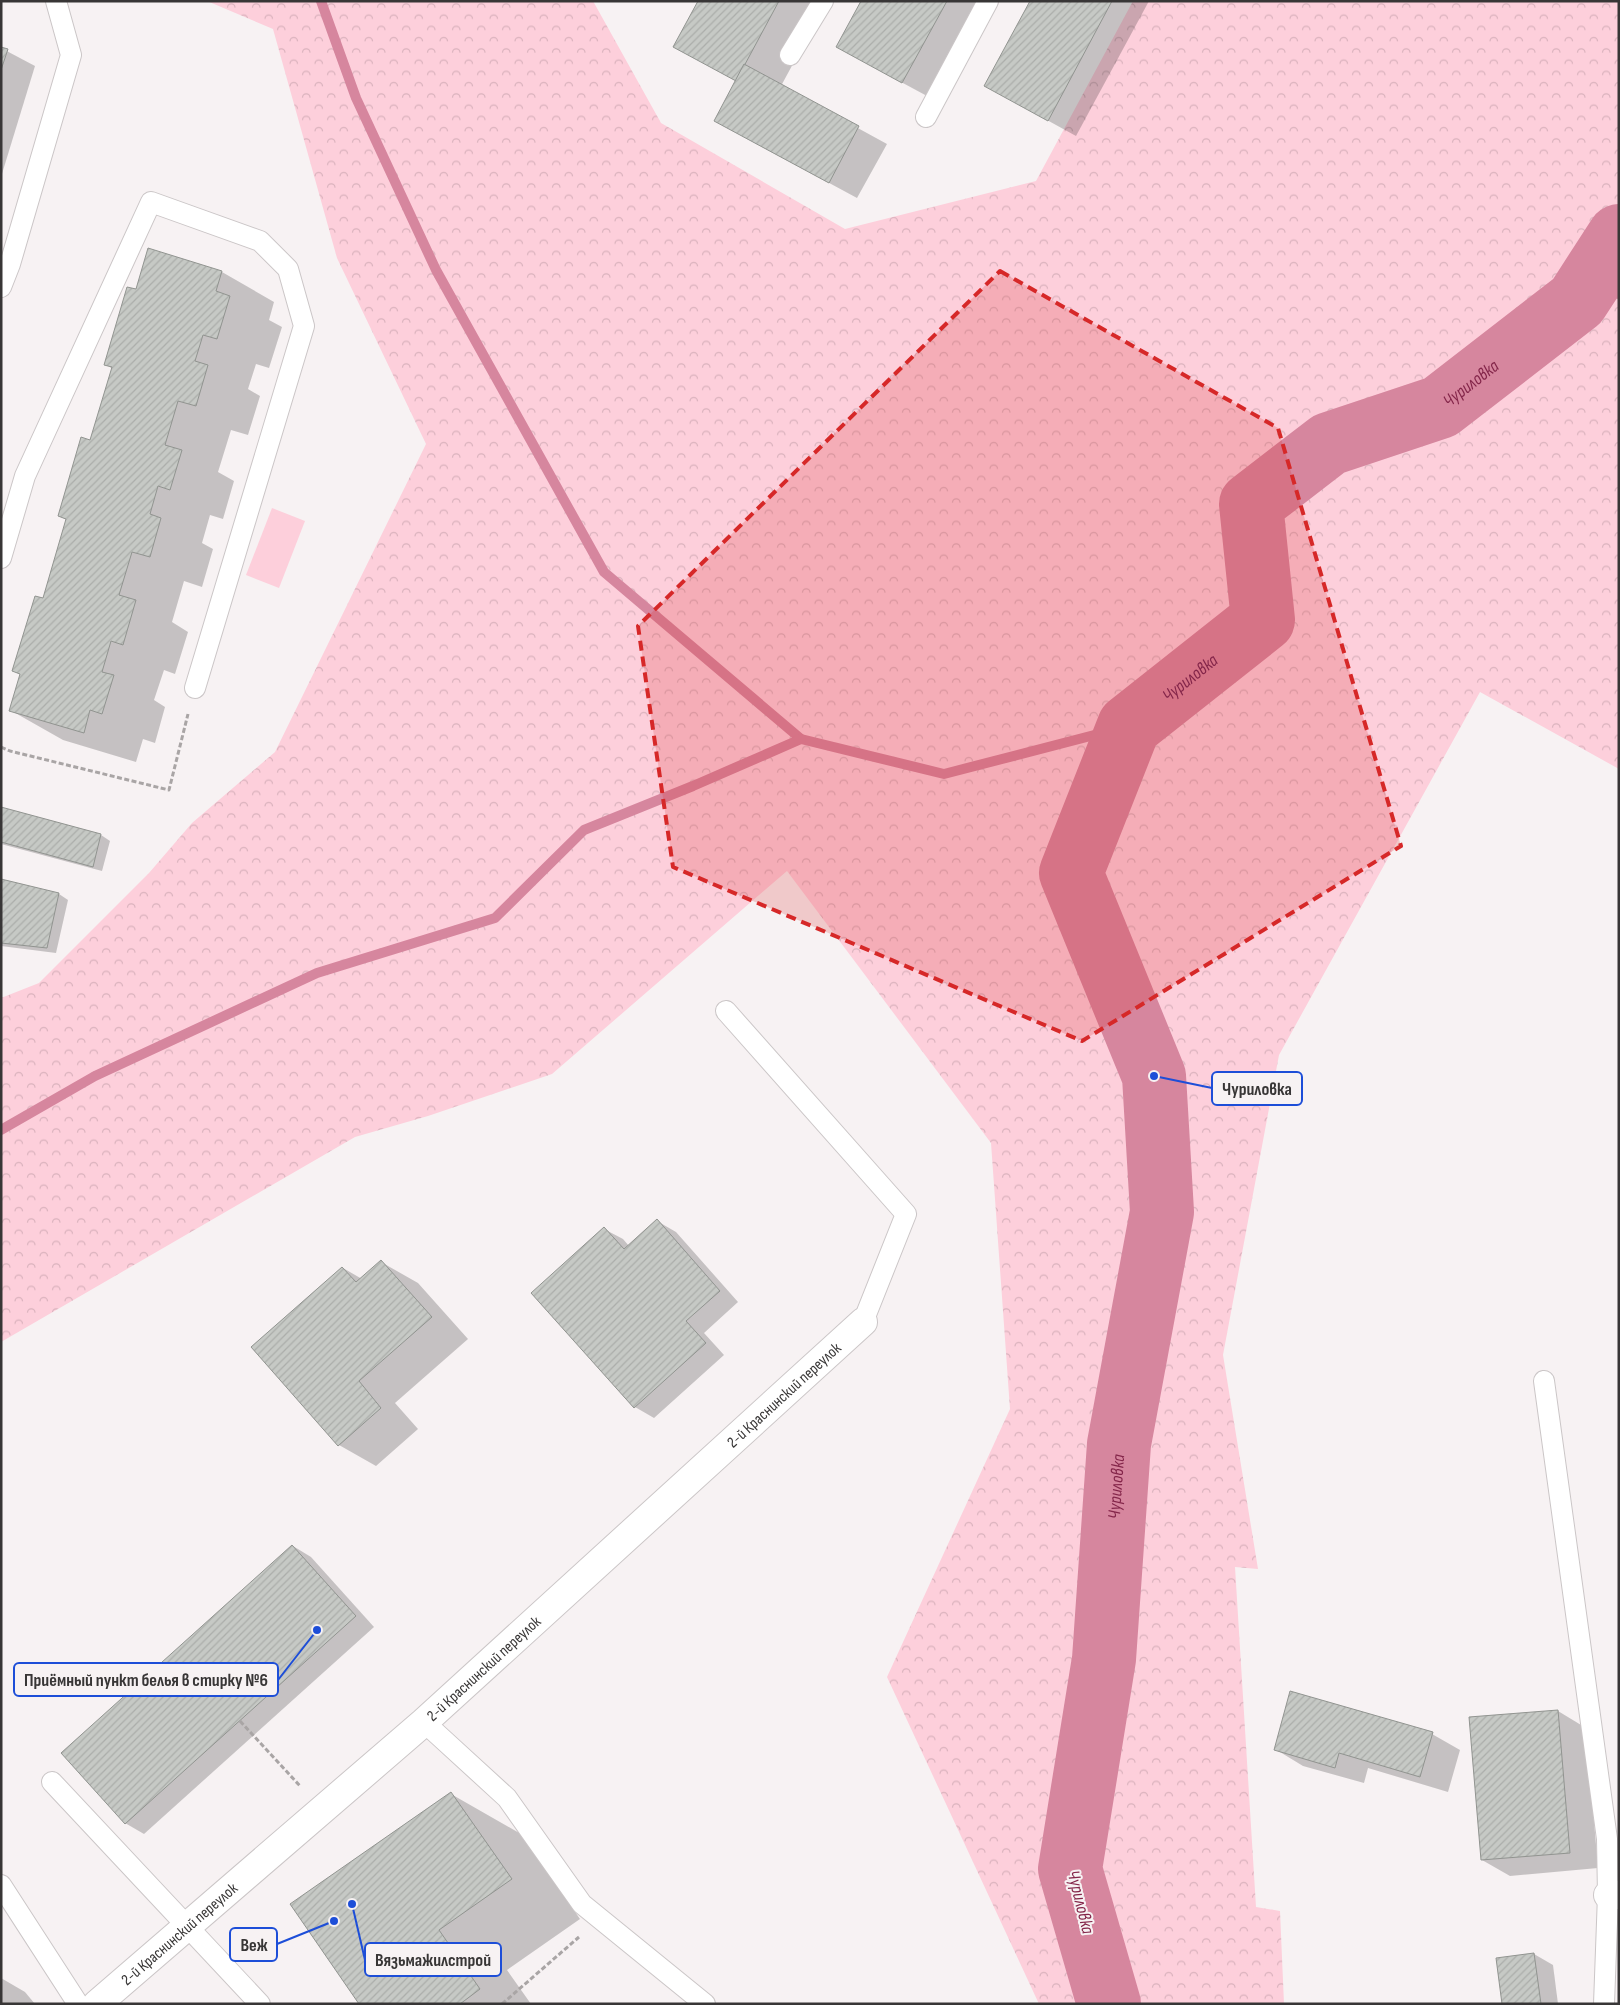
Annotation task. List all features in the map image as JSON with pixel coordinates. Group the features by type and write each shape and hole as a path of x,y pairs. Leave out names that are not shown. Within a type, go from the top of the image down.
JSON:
{"street":[{"name":"2-й Краснинский переулок","path":"97,2004 424,1722 863,1322"}],"lane":[{"path":"1,287 10,264 71,55 56,1"},
{"path":"790,55 823,1"},
{"path":"926,117 988,1"},
{"path":"1,558 25,476 151,202 260,241 288,269 304,326 195,688"},
{"path":"726,1011 906,1214 863,1322"},
{"path":"1544,1381 1608,1839 1614,1895 1604,2004"},
{"path":"424,1722 507,1798 582,1904 705,2004"},
{"path":"52,1782 260,2004"},
{"path":"3,1891 78,2004"}],"path":[{"path":"1,748 169,790 195,688"},
{"path":"240,1721 322,1810"},
{"path":"502,2004 600,1918"}],"highlighted area":[{"path":"1000,271 1278,428 1401,846 1082,1041 673,867 638,626"}],"green space":[{"path":"207,1 593,1 661,123 845,229 1036,181 1133,1 1619,1 1619,769 1480,692 1279,1055 1223,1355 1258,1569 1235,1567 1256,1907 1280,1911 1284,2004 1039,2004 887,1677 1010,1409 991,1143 787,871 552,1074 428,1116 355,1137 1,1342 1,998 39,983 149,873 192,823 275,752 426,444 337,258 273,29"},
{"path":"272,508 305,521 279,588 246,575"}],"building":[{"path":"698,1 779,1 736,81 673,47"},
{"path":"861,1 947,1 902,83 836,47"},
{"path":"1030,1 1112,1 1048,121 984,86"},
{"path":"1,47 8,49 1,70"},
{"path":"744,64 859,126 829,183 714,121"},
{"path":"148,248 222,271 216,291 230,296 217,339 203,335 195,361 208,365 196,406 178,401 165,445 182,450 170,490 158,486 150,514 161,518 150,557 132,552 119,595 136,600 123,645 111,641 102,672 114,675 102,714 90,710 84,733 9,711 20,674 12,671 35,596 43,598 66,519 58,516 81,437 90,440 112,367 104,365 127,287 136,289"},
{"path":"1,807 101,834 93,867 1,842"},
{"path":"1,879 59,893 47,948 1,943"},
{"path":"657,1219 720,1291 686,1321 706,1343 634,1408 531,1293 604,1227 624,1249"},
{"path":"381,1260 432,1317 359,1381 381,1408 338,1446 251,1347 342,1267 356,1282"},
{"path":"292,1545 356,1616 125,1824 61,1753"},
{"path":"1290,1691 1433,1732 1420,1777 1339,1753 1335,1768 1274,1750"},
{"path":"1558,1710 1570,1853 1481,1860 1469,1717"},
{"path":"451,1792 512,1879 439,1930 480,1989 460,2004 359,2004 290,1904"},
{"path":"1534,1953 1541,2004 1502,2004 1496,1958"}],"waterway":[{"path":"321,1 356,98 436,270 604,572 801,739 944,774 1129,726"},
{"name":"Чуриловка","path":"1109,2004 1070,1869 1104,1659 1119,1444 1162,1212 1154,1076 1071,873 1129,726 1263,620 1251,504 1329,444 1440,407 1577,301 1619,236"},
{"path":"1600,265 1619,294"},
{"path":"1,1130 95,1076 317,973 495,918 584,830 693,786 801,739"}],"place":[{"name":"Чуриловка","path":"1154,1076"},
{"name":"Приёмный пункт белья в стирку №6","path":"317,1630"},
{"name":"Вязьмажилстрой","path":"352,1904"},
{"name":"Веж","path":"334,1921"}]}
